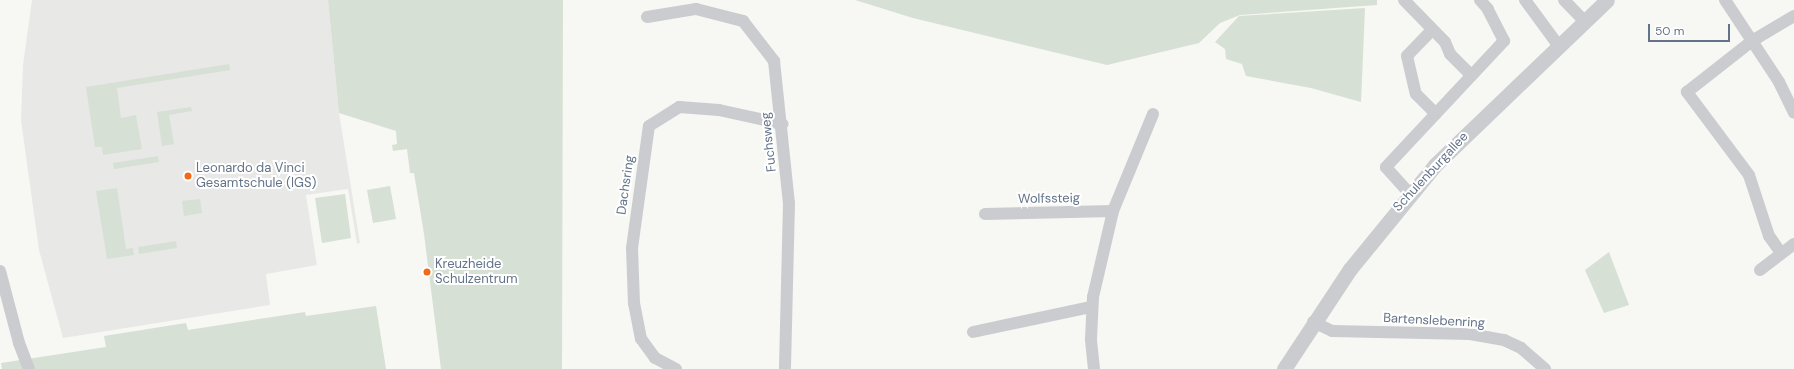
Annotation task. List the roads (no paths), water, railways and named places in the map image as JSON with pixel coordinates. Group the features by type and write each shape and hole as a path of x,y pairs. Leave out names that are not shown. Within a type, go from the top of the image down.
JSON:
{"street":[{"path":"1404,0 1445,42 1450,54 1471,75"},
{"path":"1410,194 1386,167 1504,41 1488,10 1480,0"},
{"path":"1525,0 1558,45"},
{"path":"1564,0 1583,20"},
{"name":"Schulenburgallee","path":"1284,369 1313,322 1350,269 1410,194 1448,152 1583,20 1607,0"},
{"path":"1725,0 1779,82 1794,113"},
{"name":"Fuchsweg","path":"647,16 696,9 743,21 774,61 782,124 789,203 785,369"},
{"path":"1781,253 1769,236 1749,175 1687,92 1752,41 1794,16"},
{"path":"1432,30 1406,56 1416,94 1436,114"},
{"name":"Dachsring","path":"676,369 655,358 641,339 634,303 632,248 649,126 678,107 719,110 782,124"},
{"path":"1094,369 1091,307 1113,211 1153,114"},
{"name":"Wolfssteig","path":"985,214 1113,211"},
{"path":"1760,270 1794,244"},
{"path":"0,271 19,343 28,369"},
{"path":"973,332 1091,307"},
{"name":"Bartenslebenring","path":"1313,322 1332,331 1470,334 1504,340 1521,348 1545,369"}],"place":[{"name":"Leonardo da Vinci Gesamtschule (IGS)","path":"188,176"},
{"name":"Kreuzheide Schulzentrum","path":"427,272"}]}
